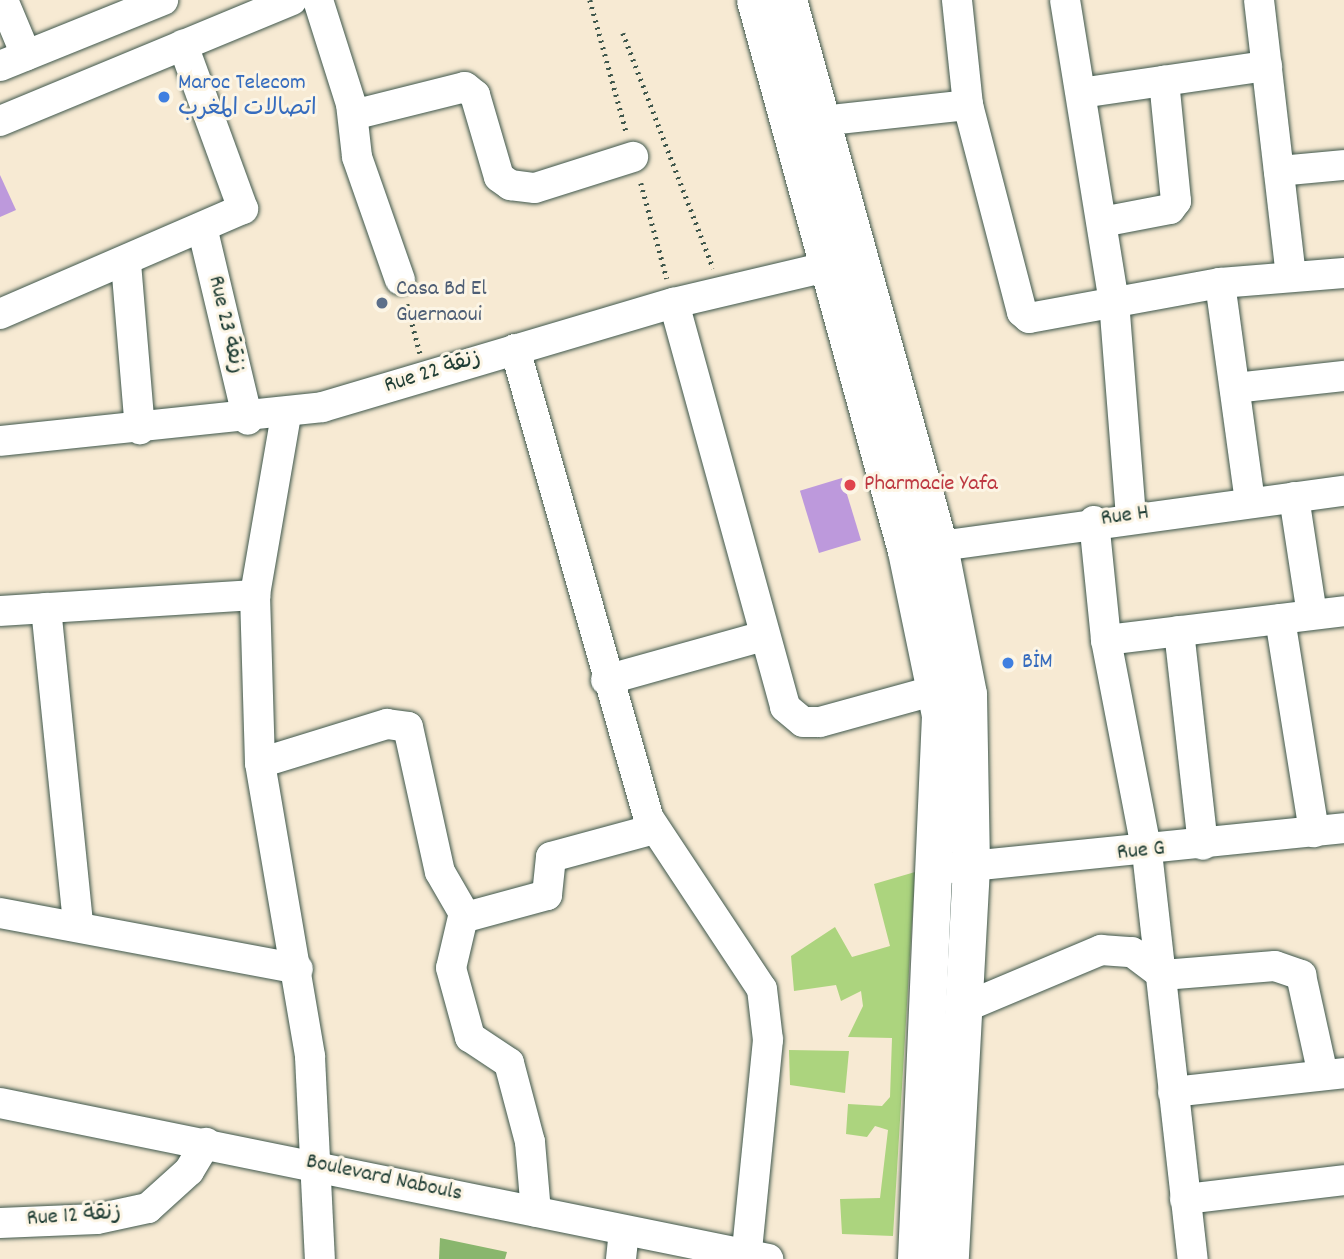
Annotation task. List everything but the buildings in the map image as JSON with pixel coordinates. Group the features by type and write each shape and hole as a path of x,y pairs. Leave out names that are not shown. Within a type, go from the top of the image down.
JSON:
{"main road":[{"path":"755,0 841,264 922,549 968,694 955,868 916,1259"},
{"path":"788,0 821,121 841,264"},
{"path":"922,549 955,868 963,1008 950,1259"}],"street":[{"path":"3,0 13,60 163,0"},
{"path":"0,121 292,0"},
{"path":"318,0 353,115 357,157 400,280"},
{"path":"957,0 968,105 1022,312 1041,320 1114,300 1220,283 1290,275 1344,273"},
{"path":"1065,0 1114,300 1131,516"},
{"path":"1259,0 1290,275"},
{"path":"0,314 126,264 234,216 243,198 183,45"},
{"path":"1081,93 1267,66"},
{"path":"1102,222 1170,209 1176,201 1164,81"},
{"path":"353,115 465,87 475,95 499,177 510,185 535,188 634,157"},
{"path":"821,121 968,105"},
{"path":"1279,171 1344,165"},
{"name":"Rue 23 زنقة","path":"203,231 248,419"},
{"path":"126,264 140,429"},
{"name":"Rue 22 زنقة","path":"0,441 286,415 674,303 841,264"},
{"path":"1220,283 1250,502"},
{"path":"674,303 785,707 803,722 936,690"},
{"path":"515,349 607,680 654,829 762,989 768,1040 754,1258"},
{"path":"1235,388 1344,376"},
{"path":"286,415 256,595 260,763 298,970 318,1163 320,1259"},
{"name":"Rue H","path":"922,549 1094,521 1344,491"},
{"path":"1294,497 1312,614"},
{"path":"1094,521 1106,640 1147,852 1193,1259"},
{"path":"0,611 256,595"},
{"path":"46,608 78,924"},
{"path":"1106,640 1344,611"},
{"path":"1280,619 1314,832"},
{"path":"1179,631 1203,845"},
{"path":"607,680 764,636"},
{"path":"260,763 387,724 408,727 432,847 463,917 451,968 470,1037 509,1063 530,1142 536,1212"},
{"name":"Rue G","path":"955,868 1147,852 1344,828"},
{"path":"463,917 547,895 551,857 654,829"},
{"path":"0,913 78,924 298,970"},
{"path":"963,1008 1101,950 1132,952 1163,975 1275,965 1301,975 1333,1074 1173,1092"},
{"name":"Boulevard Nabouls","path":"0,1102 318,1163 536,1212 622,1245 754,1258"},
{"name":"Rue 12 زنقة","path":"0,1223 97,1219 148,1208 181,1180 206,1143"},
{"path":"1185,1199 1344,1180"}],"path":[{"path":"623,33 723,291"},
{"path":"400,280 425,374"}],"green space":[{"path":"915,872 893,1236 842,1234 840,1199 880,1198 888,1130 875,1126 867,1137 846,1134 848,1104 882,1106 890,1097 892,1038 848,1037 863,1006 861,991 841,1001 836,985 794,991 791,956 835,927 852,957 890,946 874,884"},
{"path":"789,1050 849,1051 845,1093 790,1085"},
{"path":"440,1238 507,1252 505,1259 439,1259"}],"place":[{"name":"Maroc Telecom اتصالات المغرب","path":"164,97"},
{"name":"Casa Bd El Guernaoui","path":"382,303"},
{"name":"Pharmacie Yafa","path":"850,485"},
{"name":"BİM","path":"1008,663"}]}
